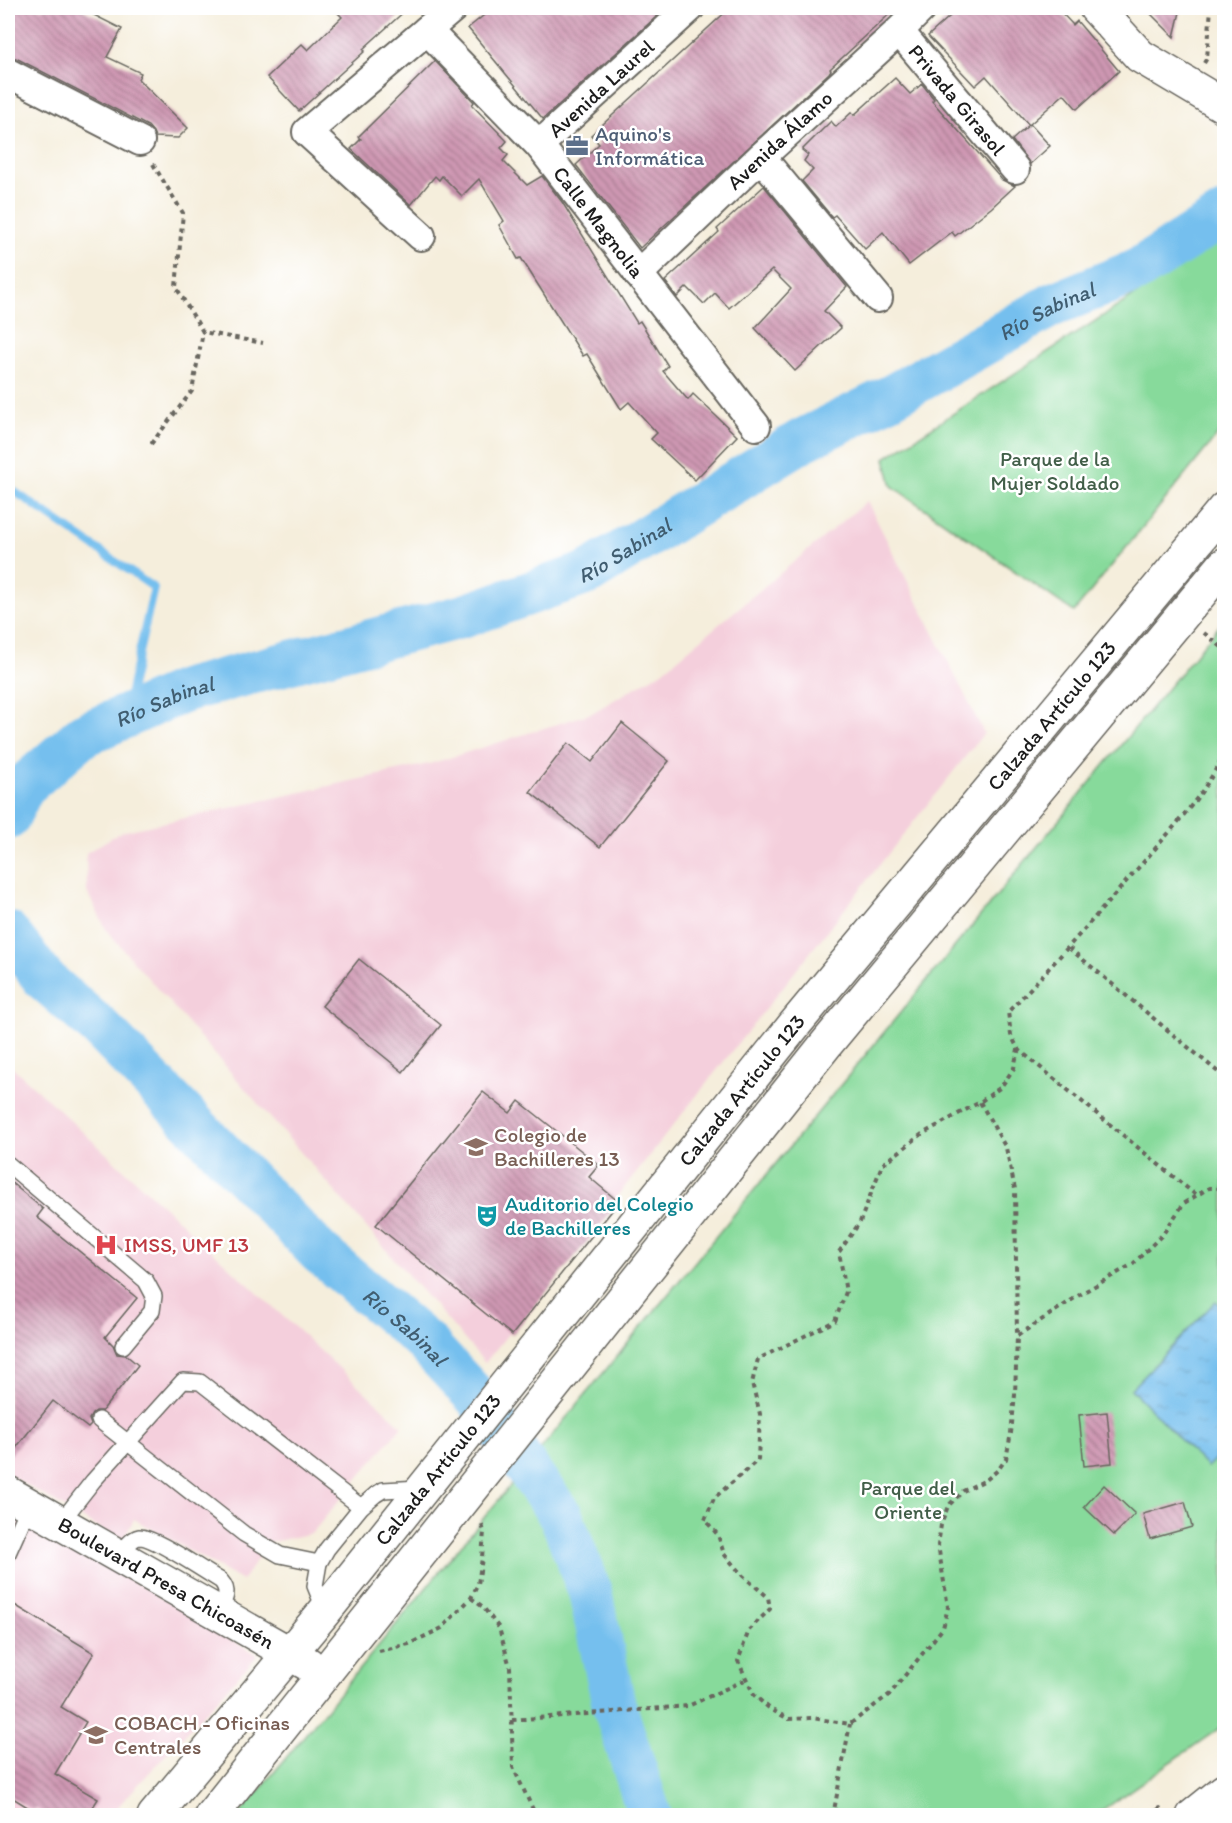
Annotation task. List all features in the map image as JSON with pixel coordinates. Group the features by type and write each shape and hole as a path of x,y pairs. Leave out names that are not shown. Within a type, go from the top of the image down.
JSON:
{"main road":[{"path":"1096,8 1140,56 1208,96"},
{"name":"Calzada Artículo 123","path":"154,1815 325,1611 795,1024 1224,509"},
{"name":"Calzada Artículo 123","path":"211,1815 827,1043 1224,565"},
{"name":"Boulevard Presa Chicoasén","path":"14,1498 290,1653 324,1675"},
{"path":"1192,1815 1224,1791"}],"street":[{"path":"421,236 308,132 453,8"},
{"name":"Avenida Laurel","path":"539,145 690,8"},
{"name":"Avenida Álamo","path":"638,274 922,8"},
{"name":"Calle Magnolia","path":"428,30 539,145 756,426"},
{"name":"Privada Girasol","path":"899,31 1015,169"},
{"path":"8,73 140,141"},
{"path":"761,157 878,298"}],"lane":[{"path":"8,1164 146,1281 154,1296 152,1311 123,1346"},
{"path":"60,1523 93,1481 183,1381 200,1382 361,1507"},
{"path":"99,1420 244,1534 280,1555 319,1563"},
{"path":"325,1611 315,1586 319,1563 361,1507 383,1490 423,1488"},
{"path":"8,1553 14,1498"}],"path":[{"path":"1208,96 1207,58 1211,8"},
{"path":"140,141 183,213 176,287 204,332 192,391 151,444"},
{"path":"204,332 263,343"},
{"path":"1197,1196 1018,1049 1011,1035 1008,1012 1069,948 1185,814 1221,761 1224,751"},
{"path":"1069,948 1224,1077"},
{"path":"850,1724 812,1718 789,1719 770,1709 754,1695 738,1661 749,1630 770,1609 768,1597 743,1576 724,1554 717,1535 705,1520 714,1498 758,1461 760,1414 752,1383 759,1359 835,1321 846,1292 839,1252 860,1222 882,1165 922,1134 980,1102 1001,1087 1014,1068 1018,1049"},
{"path":"833,1815 850,1724 890,1694 943,1628 948,1607 938,1545 941,1525 948,1506 963,1491 986,1480 1006,1459 1015,1395 1017,1336 1015,1189 1006,1148 980,1102"},
{"path":"1017,1336 1084,1292 1133,1264 1163,1234 1185,1203 1209,1188 1224,1188"},
{"path":"376,1652 409,1644 442,1628 471,1598 477,1584 484,1531 476,1484"},
{"path":"471,1598 483,1607 499,1628 510,1667 513,1767 536,1815"},
{"path":"512,1720 688,1706 747,1679"},
{"path":"1150,1815 1160,1808 1164,1815"}],"shaded area":[{"name":"Colegio de Bachilleres 13","path":"867,501 984,733 485,1363 107,931 87,892 86,853 121,832 433,763 592,713 663,671"},
{"name":"IMSS, UMF 13","path":"8,1063 402,1426 312,1533 268,1543 242,1581 134,1519 122,1542 8,1474"},
{"name":"COBACH - Oficinas Centrales","path":"8,1507 258,1655 110,1815 8,1816"}],"green space":[{"name":"Parque de la Mujer Soldado","path":"1224,237 1224,427 1074,612 892,486 885,458"},
{"name":"Parque del Oriente","path":"1224,620 1224,1725 1095,1815 238,1816"}],"water":[{"path":"1216,1301 1224,1310 1224,1450 1207,1467 1131,1389"}],"building":[{"path":"8,8 80,8 122,29 107,57 141,73 138,79 188,128 178,138 155,137 148,126 16,58 8,57"},
{"path":"333,8 408,8 299,111 267,77 302,44 308,50 342,17"},
{"path":"493,8 666,8 543,119 468,28"},
{"path":"730,8 896,8 640,248 576,165 599,144 591,135"},
{"path":"959,8 1057,8 1073,25 1077,21 1119,71 1077,109 1064,94 1030,124 1050,146 1030,164 1012,140 1029,125 986,76 975,86 928,36"},
{"path":"1145,8 1181,8 1174,37"},
{"path":"435,61 474,102 472,105 507,141 501,148 508,155 503,161 527,185 542,176 562,202 637,323 640,321 668,366 663,371 688,400 693,394 737,436 695,480 651,439 657,433 629,402 621,409 587,354 583,356 521,258 518,259 499,225 504,221 479,179 462,196 442,176 439,180 435,176 411,205 351,149 361,139 358,137"},
{"path":"895,78 910,94 922,84 934,99 932,101 1002,180 1015,186 955,236 952,232 909,265 883,232 865,249 835,215 832,217 802,181 813,170 804,161 808,155 802,150 831,121 836,127 852,112 854,115"},
{"path":"764,186 847,287 824,311 841,328 795,371 755,328 791,289 772,270 729,308 715,293 704,304 687,287 677,297 665,281 719,232 717,229"},
{"path":"622,723 669,761 600,847 530,792 568,743 592,762"},
{"path":"359,959 441,1025 403,1072 322,1006"},
{"path":"483,1092 510,1113 519,1101 599,1165 589,1177 619,1202 512,1335 376,1225"},
{"path":"8,1180 43,1209 37,1217 137,1298 105,1337 113,1345 117,1354 126,1355 138,1365 102,1411 92,1414 89,1419 91,1425 88,1428 53,1401 8,1458"},
{"path":"1107,1412 1112,1463 1084,1466 1079,1415"},
{"path":"1104,1485 1135,1514 1114,1535 1084,1507"},
{"path":"1185,1502 1192,1527 1150,1539 1143,1514"},
{"path":"8,1601 94,1653 61,1707 86,1722 55,1774 98,1799 88,1815 47,1815 35,1808 34,1811 8,1795"}],"waterway":[{"name":"Río Sabinal","path":"8,818 23,787 83,735 186,690 464,616 588,573 801,441 892,396 1052,305 1136,271 1224,215"},
{"path":"8,487 154,588 124,717"},
{"name":"Río Sabinal","path":"8,933 44,979 100,1028 320,1253 424,1341 477,1398 561,1516 590,1592 614,1705 650,1816"}],"place":[{"name":"Aquino's Informática","path":"577,146"},
{"name":"Colegio de Bachilleres 13","path":"476,1147"},
{"name":"Auditorio del Colegio de Bachilleres","path":"487,1216"},
{"name":"IMSS, UMF 13","path":"106,1245"},
{"name":"COBACH - Oficinas Centrales","path":"96,1735"}]}
